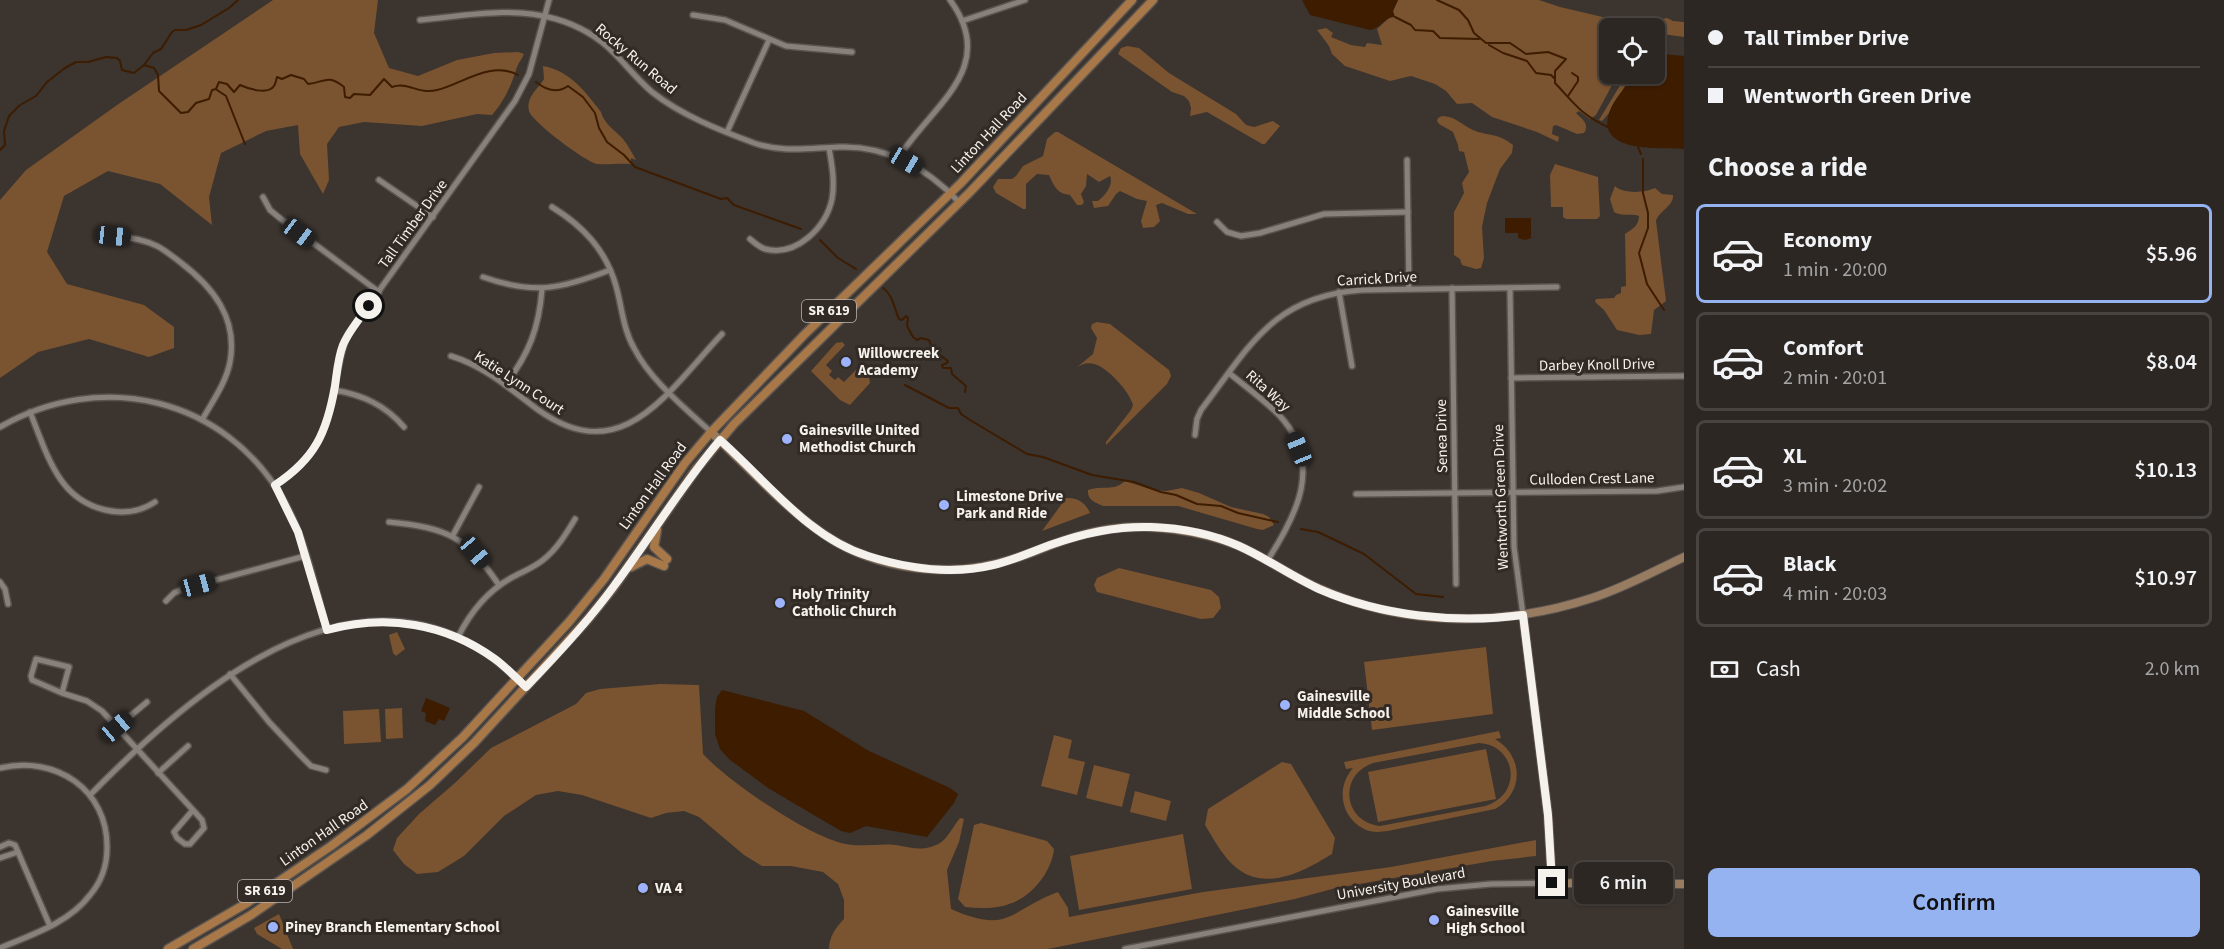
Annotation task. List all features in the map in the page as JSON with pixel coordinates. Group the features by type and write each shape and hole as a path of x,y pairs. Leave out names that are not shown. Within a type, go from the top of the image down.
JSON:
{"main road":[{"name":"Linton Hall Road","path":"168,949 247,903 331,846 387,805 448,751 556,637 604,579 685,463 711,432 804,335 951,193 1132,0"},
{"name":"Linton Hall Road","path":"193,949 251,915 305,879 408,803 474,743 588,619 626,570 697,468 720,440 807,350 959,202 1153,0"},
{"path":"626,570 645,559 666,562 654,547 659,523"}],"street":[{"name":"Tall Timber Drive","path":"275,485 295,471 315,448 327,425 344,342 523,88 549,0"},
{"path":"899,157 918,129 950,95 960,80 967,50 967,38 962,21 950,0"},
{"path":"962,21 1025,0"},
{"name":"Rocky Run Road","path":"420,20 510,12 543,16 569,24 612,50 639,80 663,100 727,132 756,144 781,150 871,149 899,157 918,168 951,193 959,202"},
{"path":"693,15 725,20 769,40 795,48 852,52"},
{"path":"727,132 769,40"},
{"path":"750,239 767,249 781,249 800,243 817,229 826,217 832,198 833,178 829,148"},
{"path":"1407,160 1409,289"},
{"path":"379,180 433,217"},
{"path":"263,197 270,210 379,292"},
{"path":"552,207 567,216 590,237 610,270 633,347 649,372 815,528 857,552 889,562 914,568 945,570 977,568 1015,558 1078,536 1132,527 1173,529 1220,538 1320,589 1394,611 1444,618 1523,615 1594,598 1684,557"},
{"path":"1217,222 1227,232 1241,236 1260,234 1324,214 1408,212"},
{"path":"113,236 143,241 164,250 196,275 218,299 224,311 230,336 230,361 223,382 202,420"},
{"path":"483,277 518,287 542,289 570,284 610,270"},
{"name":"Carrick Drive","path":"1196,435 1197,419 1201,410 1229,373 1263,331 1281,315 1301,303 1339,292 1557,287"},
{"name":"Senea Drive","path":"1452,288 1456,584"},
{"name":"Wentworth Green Drive","path":"1510,288 1514,556 1548,815 1552,883"},
{"path":"504,385 523,359 534,336 542,289"},
{"path":"1339,292 1352,366"},
{"name":"Katie Lynn Court","path":"451,356 475,366 559,424 590,432 613,430 632,423 654,407 722,334"},
{"name":"Rita Way","path":"1229,373 1279,415 1294,438 1302,458 1303,478 1299,501 1287,528 1267,561"},
{"name":"Darbey Knoll Drive","path":"1511,378 1684,376"},
{"path":"334,390 372,401 391,413 404,427"},
{"path":"0,427 30,412 79,399 116,397 151,401 202,420 242,448 275,485 291,515 327,630"},
{"path":"30,412 55,471 75,495 96,507 118,513 133,512 155,502"},
{"path":"453,535 479,487"},
{"name":"Culloden Crest Lane","path":"1356,494 1657,490 1684,487"},
{"path":"458,637 478,604 499,585 543,561 558,545 575,519"},
{"path":"389,522 433,528 453,535 475,552 499,585"},
{"path":"166,601 174,593 183,589 305,556"},
{"path":"0,582 8,604"},
{"path":"90,795 138,750 204,693 230,674 279,647 327,630 358,623 394,622 429,627 458,637 489,655 526,687"},
{"path":"63,693 69,667 36,659 32,680 63,693 80,698 96,706 117,727 193,810 202,820 204,828 190,844 184,844 174,832 193,810"},
{"path":"230,674 300,755 311,766 326,770"},
{"path":"117,727 147,702"},
{"path":"158,772 188,746"},
{"path":"0,768 21,765 43,767 74,780 90,795 99,810 105,826 107,852 103,872 96,888 83,904 64,919 0,948"},
{"path":"0,847 12,844 18,852 50,926"},
{"path":"0,858 18,852"},
{"name":"University Boulevard","path":"1125,949 1437,889 1491,884 1684,884"}],"shaded area":[{"path":"273,0 378,0 374,33 389,68 418,76 457,60 494,53 524,54 501,104 492,115 477,114 422,126 364,122 339,127 327,144 329,180 323,194 300,154 298,125 266,131 221,153 209,197 212,225 160,184 108,171 64,196 47,252 67,284 144,305 174,327 174,348 149,357 89,339 38,352 0,378 0,200 26,170 117,105"},
{"path":"1302,0 1398,0 1393,11 1395,17 1389,18 1370,30 1310,15"},
{"path":"1398,0 1539,0 1607,18 1599,18 1599,84 1613,84 1596,115 1590,119 1579,111 1576,113 1586,124 1584,133 1577,134 1556,125 1553,126 1552,134 1559,137 1558,142 1537,132 1492,117 1472,103 1457,104 1446,91 1435,84 1411,76 1390,81 1345,66 1332,54 1317,30 1326,28 1333,33 1331,37 1351,45 1365,47 1367,43 1382,45 1377,29 1393,17"},
{"path":"1665,18 1684,22 1684,37 1665,34"},
{"path":"1127,46 1139,48 1169,73 1236,114 1246,125 1254,127 1273,121 1280,126 1265,144 1262,144 1207,112 1190,116 1189,101 1184,96 1172,92 1118,54 1121,48"},
{"path":"1665,54 1684,56 1684,149 1633,146 1612,136 1608,126 1609,113 1627,84 1665,84"},
{"path":"543,66 561,72 583,90 607,123 625,141 636,160 631,158 631,164 592,162 572,150 539,124 532,116 528,106 544,79"},
{"path":"1621,84 1626,84 1609,113 1602,121 1599,120"},
{"path":"1442,116 1455,119 1478,132 1503,138 1513,145 1512,153 1500,169 1487,203 1482,227 1484,258 1481,268 1462,265 1460,259 1454,255 1454,212 1464,193 1462,183 1469,172 1464,152 1459,151 1453,132 1437,121"},
{"path":"1055,132 1197,214 1188,214 1162,203 1156,205 1160,221 1154,227 1143,228 1141,221 1147,201 1120,191 1108,206 1094,208 1092,201 1098,201 1106,193 1111,183 1110,176 1099,182 1087,174 1086,186 1081,194 1084,202 1082,205 1077,205 1070,195 1057,189 1049,175 1037,174 1026,184 1026,209 996,193 993,187 998,179 1012,179 1023,166 1043,156 1047,139"},
{"path":"1555,164 1598,177 1600,216 1597,219 1566,219 1563,217 1563,207 1551,207 1550,175"},
{"path":"1615,186 1634,192 1655,188 1662,194 1673,195 1673,199 1656,221 1666,301 1654,310 1651,334 1639,335 1617,330 1604,310 1595,302 1596,299 1614,298 1621,293 1621,287 1626,286 1625,234 1635,227 1639,219 1639,216 1614,212 1610,199"},
{"path":"1505,218 1531,218 1531,238 1525,240 1518,238 1518,233 1505,233"},
{"path":"1097,322 1110,324 1169,370 1171,376 1167,384 1106,445 1133,405 1123,387 1099,366 1089,363 1076,368 1093,354 1097,338 1091,328 1092,324"},
{"path":"842,342 845,345 826,365 832,371 829,375 835,380 838,377 844,382 863,363 870,383 850,405 840,400 811,371 836,343"},
{"path":"1125,481 1153,490 1166,491 1182,488 1199,493 1231,507 1263,514 1269,517 1274,525 1263,530 1257,529 1178,506 1103,506 1089,496 1088,490 1112,487"},
{"path":"1066,498 1081,501 1090,513 1042,531"},
{"path":"1119,568 1211,590 1219,597 1221,608 1213,618 1201,619 1097,592 1094,585 1097,578"},
{"path":"397,632 405,649 396,656 393,653 389,635"},
{"path":"1486,647 1493,714 1372,730 1364,662"},
{"path":"660,684 699,685 703,754 748,792 807,829 841,843 924,848 943,841 960,818 964,819 959,842 947,870 951,909 986,920 1008,917 1058,892 1068,908 1069,917 1203,892 1391,867 1536,840 1536,856 1492,861 1336,888 1295,899 1048,949 829,949 834,932 844,919 844,900 838,884 823,872 791,866 762,866 744,855 699,817 684,811 651,818 582,795 558,791 536,795 504,816 464,856 438,872 417,874 404,864 393,850 397,838 419,814 491,748 576,704 586,693 600,689"},
{"path":"722,690 804,711 869,751 950,788 958,794 954,803 927,837 866,826 850,833 841,831 768,788 729,759 720,749 715,734 715,708 717,697"},
{"path":"426,698 450,708 444,721 439,719 435,725 425,721 426,713 421,711"},
{"path":"402,708 403,738 386,739 385,709"},
{"path":"379,709 381,742 344,744 343,711"},
{"path":"1499,731 1501,738 1495,739 1505,746 1511,755 1517,774 1511,794 1495,809 1376,832 1356,824 1345,809 1344,784 1353,768 1346,769 1344,762","holes":["1479,743 1492,746 1508,761 1510,782 1505,792 1497,800 1485,806 1380,826 1368,823 1358,816 1352,807 1350,787 1354,777 1373,763"]},
{"path":"1054,735 1072,740 1068,758 1085,762 1077,795 1041,786"},
{"path":"1486,749 1496,799 1378,822 1368,772"},
{"path":"1282,762 1291,764 1335,838 1332,854 1296,873 1270,879 1257,878 1244,873 1232,864 1221,850 1205,825 1208,809"},
{"path":"1094,765 1130,774 1122,807 1086,798"},
{"path":"1135,791 1171,801 1166,821 1130,812"},
{"path":"981,823 1047,841 1054,849 1048,869 1036,886 1019,900 1000,907 965,907 958,899 974,825"},
{"path":"1183,834 1192,889 1079,910 1070,856"},
{"path":"279,914 293,949 282,949 257,934 254,928"}],"waterway":[{"path":"0,150 5,145 4,131 9,116 20,105 36,96 47,82 65,68 76,62 88,62 106,57 117,58 122,70 134,73 153,53 161,49 172,32 201,25 238,0"},
{"path":"1437,0 1459,10 1468,20 1474,33 1486,43 1510,43 1526,54 1548,52 1566,59 1555,71 1555,83 1585,113 1608,127"},
{"path":"1395,17 1411,25 1415,30 1433,31 1440,38 1479,39"},
{"path":"1489,45 1503,53 1527,61 1536,73 1551,75 1554,78"},
{"path":"144,65 154,68 158,75 159,91 181,113 188,112 196,103 209,99 212,90 216,89 219,82 227,84 234,92 240,85 263,91 271,89 277,77 282,79 291,75 304,79 308,84 333,80 344,87 345,97 350,98 354,94 370,95 384,79 392,87 403,86 430,91 497,70 518,75"},
{"path":"1568,96 1578,81 1578,77 1572,73"},
{"path":"536,82 552,90 560,90 568,86 583,97 595,113 599,128 607,142 635,167 721,199 727,198 734,205 801,229"},
{"path":"217,90 226,96 245,144"},
{"path":"1638,147 1641,154"},
{"path":"1643,159 1643,193 1648,213 1648,228 1639,253 1647,284 1664,310"},
{"path":"820,240 838,258 856,269"},
{"path":"883,288 891,298 899,319 902,320 906,316 908,318 907,326 913,337 917,340 921,338 929,340 932,349 948,361 942,365 943,368 951,368 952,374 966,386 965,392"},
{"path":"905,385 949,408 958,408 961,414 1027,454 1043,457 1092,475 1134,482 1197,504 1221,506 1238,513 1278,522"},
{"path":"1301,529 1318,532 1364,554 1416,594 1443,597"}],"place":[{"name":"Willowcreek Academy","path":"846,362"},
{"name":"Gainesville United Methodist Church","path":"787,439"},
{"name":"Limestone Drive Park and Ride","path":"944,505"},
{"name":"Holy Trinity Catholic Church","path":"780,603"},
{"name":"Gainesville Middle School","path":"1285,705"},
{"name":"VA 4","path":"643,888"},
{"name":"Gainesville High School","path":"1434,920"},
{"name":"Piney Branch Elementary School","path":"273,927"}],"route":[{"path":"369,306 344,342 327,425 321,437 315,448 295,471 275,485 298,532 327,630 358,623 376,622 429,627 446,632 482,650 526,687 572,638 613,588 697,468 720,440 796,512 826,536 866,556 914,568 962,570 993,565 1078,536 1112,529 1152,527 1202,534 1239,546 1320,589 1379,608 1444,618 1467,619 1523,615 1545,787 1552,883"}]}
